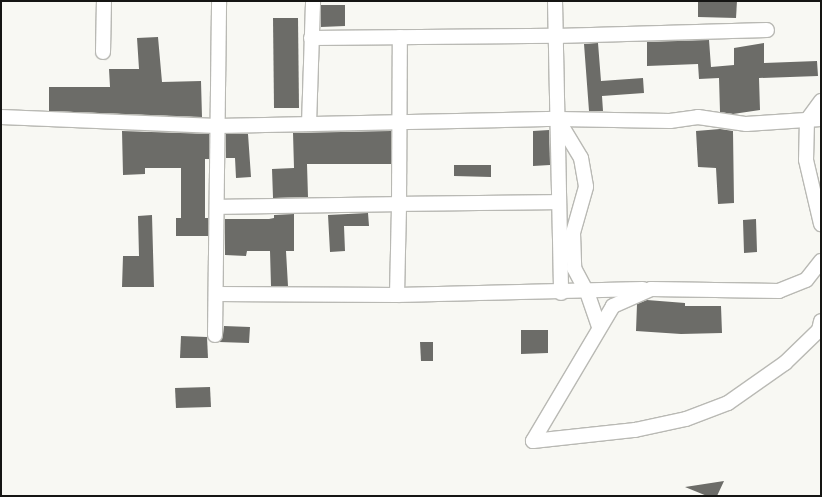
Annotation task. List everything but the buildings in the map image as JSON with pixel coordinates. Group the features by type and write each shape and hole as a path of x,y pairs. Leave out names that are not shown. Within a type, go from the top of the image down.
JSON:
{"street":[{"path":"103,52 104,1"},
{"path":"215,336 219,1"},
{"path":"309,124 313,1"},
{"path":"555,1 561,293"},
{"path":"311,38 556,36 767,30"},
{"path":"397,295 400,37"},
{"path":"821,101 814,119 806,160 821,224"},
{"path":"1,117 217,126 558,119 641,122 698,117 746,124 814,119"},
{"path":"558,119 581,158 586,187 573,233 574,268 587,292 599,326"},
{"path":"216,207 559,202"},
{"path":"216,294 397,295 561,293 651,289 779,291 806,280 821,261"},
{"path":"651,289 613,306 599,326 592,345 533,440 635,430 686,419 728,403 786,363 819,330 821,321"}]}
